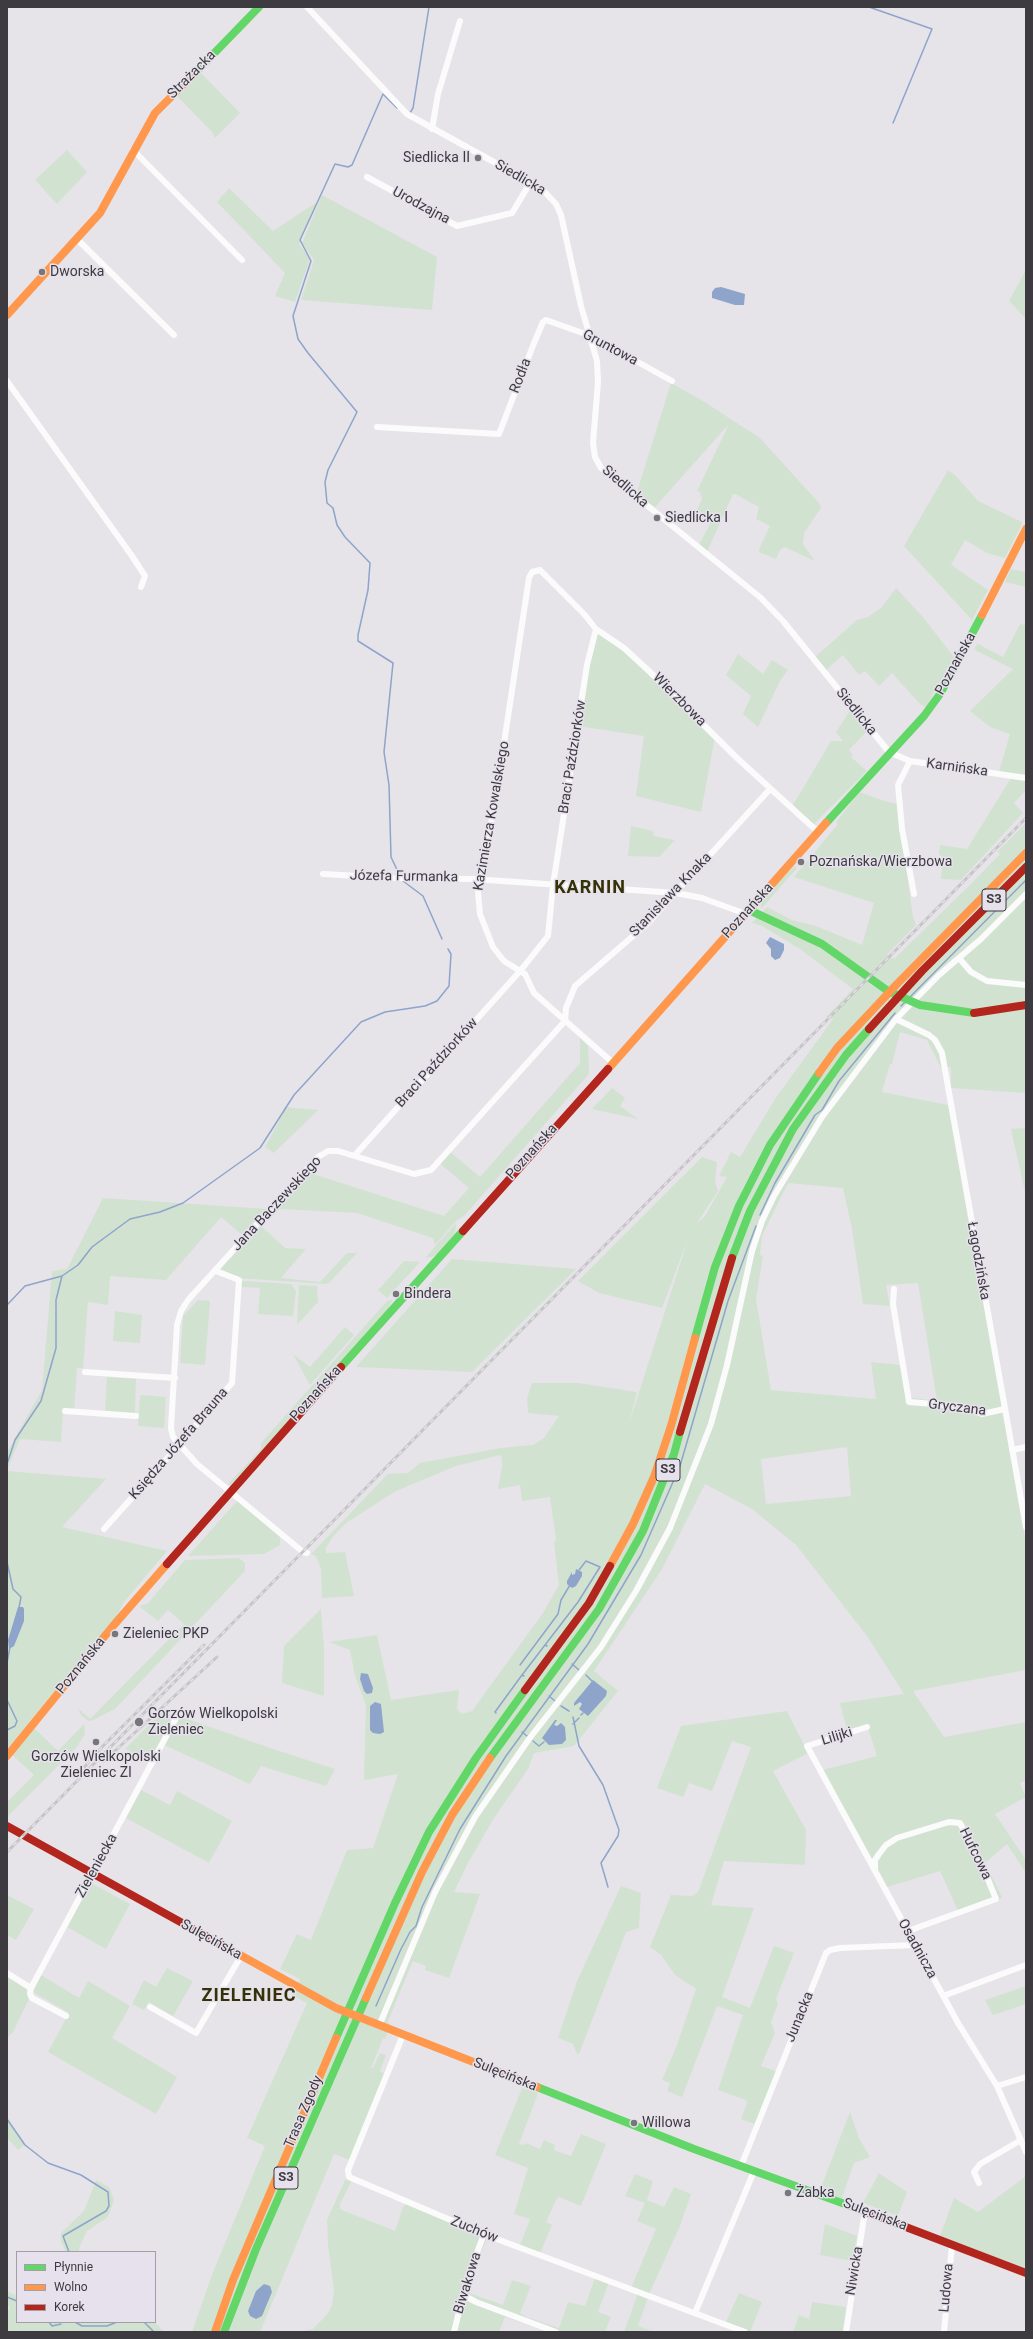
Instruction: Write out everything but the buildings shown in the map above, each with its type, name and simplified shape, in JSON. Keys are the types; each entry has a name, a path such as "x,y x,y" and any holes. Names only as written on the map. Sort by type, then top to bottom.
{"main road":[{"name":"Strażacka","path":"7,315 78,239 104,206 144,130 160,107 259,7"},
{"name":"Poznańska","path":"7,1756 105,1637 231,1490 612,1062 748,912 889,752 924,716 940,694 1026,529"},
{"name":"Trasa Zgody","path":"215,2332 252,2234 350,2005 395,1903 442,1810 476,1758 577,1621 620,1551 644,1501 663,1450 720,1254 739,1206 770,1145 800,1098 837,1048 897,984 1026,853"},
{"name":"Trasa Zgody","path":"224,2332 256,2249 359,2009 408,1900 452,1815 485,1764 582,1634 615,1584 643,1531 674,1454 729,1264 750,1211 779,1152 829,1077 868,1029 922,971 1026,867"},
{"path":"748,912 822,944 892,993 924,1007 964,1014 991,1012 1026,1005"},
{"name":"Sulęcińska","path":"7,1826 330,2004 379,2026 754,2171 865,2211 1026,2273"}],"street":[{"name":"Siedlicka","path":"307,7 409,115 530,183 550,196 559,209 580,300 596,354 598,374 594,450 601,468 761,598 783,621 889,752"},
{"path":"432,129 438,94 460,21"},
{"path":"133,150 242,260"},
{"name":"Urodzajna","path":"367,177 457,226 512,213 530,183"},
{"path":"78,239 174,335"},
{"name":"Gruntowa","path":"546,320 591,336 672,381"},
{"name":"Rodła","path":"377,427 499,434 534,343 543,322 546,320"},
{"path":"7,381 132,556 144,576 141,587"},
{"name":"Wierzbowa","path":"540,570 584,614 596,629 624,648 770,789 818,832"},
{"name":"Kazimierza Kowalskiego","path":"521,970 504,961 493,947 487,935 478,904 529,578 532,572 540,570"},
{"name":"Braci Paździorków","path":"354,1155 521,970 548,936 553,885 587,665 596,629"},
{"name":"Karnińska","path":"889,752 910,761 1026,778"},
{"path":"910,761 898,785 902,829 914,894"},
{"name":"Stanisława Knaka","path":"564,1021 566,1008 575,986 647,924 770,789"},
{"name":"Józefa Furmanka","path":"323,874 393,878 425,877 481,880 676,893 702,898 748,912"},
{"path":"379,2026 435,1892 475,1817 529,1739 601,1647 654,1561 695,1468 711,1424 727,1365 745,1276 762,1221 822,1117 896,1019 939,975 995,926 1026,894"},
{"path":"959,958 971,972 987,981 1026,985"},
{"path":"521,970 525,974 534,993 612,1062"},
{"name":"Łagodzińska","path":"896,1019 929,1034 935,1040 942,1053 1026,1527"},
{"name":"Jana Baczewskiego","path":"305,1553 231,1490 197,1464 173,1437 171,1428 177,1325 181,1311 188,1300 318,1157 328,1150 338,1151 414,1174 431,1170 564,1021"},
{"name":"Księdza Józefa Brauna","path":"104,1529 232,1383 238,1280 216,1270"},
{"name":"Gryczana","path":"894,1289 893,1304 909,1402 958,1406 982,1414 1005,1409"},
{"path":"85,1372 175,1378"},
{"path":"65,1411 136,1416"},
{"path":"1012,1450 1026,1447"},
{"name":"Zieleniecka","path":"31,1988 176,1718"},
{"name":"Lilijki","path":"807,1746 867,1728"},
{"name":"Osadnicza","path":"807,1746 943,1996 997,2086 1026,2152"},
{"name":"Hufcowa","path":"875,1871 875,1860 879,1854 886,1845 897,1838 949,1822 960,1823 982,1865 996,1899 908,1931"},
{"name":"Junacka","path":"741,2166 826,1953 830,1950 840,1948 915,1945"},
{"path":"150,2007 196,2033 241,1956"},
{"path":"943,1996 1026,1964"},
{"path":"7,1973 31,1988 30,1994 32,1998 66,2016"},
{"name":"Zuchów","path":"403,2035 348,2170 348,2176 355,2181 484,2234 745,2332"},
{"path":"997,2086 1026,2077"},
{"path":"979,2183 974,2172 980,2164 1021,2140"},
{"path":"696,2313 754,2171"},
{"name":"Niwicka","path":"846,2332 865,2211"},
{"name":"Biwakowa","path":"454,2332 463,2295 484,2234"},
{"name":"Ludowa","path":"944,2332 952,2245"},
{"path":"463,2295 476,2302 556,2332"}],"green space":[{"path":"200,72 240,113 215,138 212,132 177,96"},
{"path":"67,150 87,172 57,204 35,180"},
{"path":"229,188 273,231 317,202 299,244 310,259 295,302 275,296 285,273 217,202"},
{"path":"322,195 437,257 432,310 301,300 314,260 302,243"},
{"path":"1026,270 1026,319 1009,301"},
{"path":"671,383 703,401 760,438 819,503 821,508 804,533 803,544 815,561 784,547 780,550 776,559 759,552 770,526 756,519 759,507 735,494 733,494 707,552 699,545 713,518 697,510 702,499 700,492 697,491 729,424 655,507 636,495"},
{"path":"948,470 956,476 978,501 1022,522 1005,558 987,553 965,540 951,565 988,590 972,620 904,546"},
{"path":"1011,569 1026,572 1026,587 1005,582"},
{"path":"896,588 922,616 954,657 926,707 920,704 892,673 879,686 865,671 859,675 843,655 826,670 815,657 857,620 868,617 882,607"},
{"path":"594,622 715,737 701,812 636,796 644,736 578,726"},
{"path":"1020,624 1026,625 1026,790 1014,803 1023,813 961,880 941,879 943,858 939,854 940,845 967,849 1011,778 998,775 1010,734 990,727 970,711 1013,669 975,650 975,647 978,644 1003,657"},
{"path":"738,654 763,674 772,660 788,670 780,681 758,727 743,714 751,696 726,675"},
{"path":"851,709 868,730 849,750 853,755 851,757 867,771 812,826 793,805 831,741 843,741 836,732"},
{"path":"860,792 897,804 913,917 916,925 887,955 894,959 972,883 1000,854 997,852 1026,823 1026,1093 951,1088 951,1067 941,1068 927,1040 900,1032 892,1064 890,1064 882,1092 948,1105 1026,1543 1026,1670 913,1691 944,1737 1026,1722 1026,1781 1020,1783 1026,1797 995,1814 1026,1860 1026,1873 1007,1844 985,1863 1002,1897 999,1900 959,1913 940,1871 884,1888 823,1770 877,1756 867,1725 847,1730 840,1703 904,1694 867,1636 796,1545 752,1509 705,1484 662,1569 594,1671 618,1691 574,1746 534,1753 528,1769 494,1818 468,1863 454,1892 480,1894 449,1978 425,1970 426,1966 413,1961 388,2021 390,2026 385,2039 383,2038 371,2068 373,2068 380,2053 386,2055 380,2071 385,2074 352,2161 334,2154 260,2332 192,2332 213,2272 265,2146 247,2138 307,2003 292,1995 300,1979 280,1969 297,1934 311,1940 347,1850 373,1848 398,1774 364,1780 366,1705 355,1676 350,1650 329,1642 377,1635 391,1700 459,1690 457,1709 462,1714 472,1711 543,1613 559,1585 554,1543 556,1539 550,1497 522,1501 520,1485 498,1489 502,1467 502,1458 500,1455 456,1466 396,1491 346,1523 332,1538 326,1548 326,1553 345,1552 354,1596 322,1598 321,1569 316,1556 311,1554 388,1474 408,1473 420,1463 501,1448 533,1445 544,1438 559,1416 528,1413 527,1398 532,1383 578,1383 637,1392 629,1424 688,1239 662,1308 599,1293 578,1281 702,1157 717,1162 715,1182 718,1191 697,1223 705,1216 727,1177 719,1176 731,1152 740,1157 775,1099 833,1019 826,1017 853,989 800,949 762,926 752,923 767,907 792,920 816,926 862,945 874,903 794,877 838,824 836,822","holes":["788,1183 843,1188 852,1229 863,1304 890,1306 886,1285 918,1283 937,1401 906,1397 900,1365 871,1362 876,1399 771,1390 756,1299 763,1256 760,1255 762,1236","847,1447 851,1496 766,1504 761,1459"]},
{"path":"631,826 653,831 654,836 675,840 659,857 628,856"},
{"path":"795,866 797,868 761,909 761,903 781,879"},
{"path":"580,1038 588,1046 589,1074 464,1216 456,1221 435,1245 433,1238 357,1213 280,1209 270,1219 272,1211 307,1172 444,1216 469,1188 437,1161 449,1151 480,1177 580,1063"},
{"path":"612,1088 625,1098 620,1106 638,1119 592,1109"},
{"path":"284,1107 318,1110 274,1153 265,1147 282,1115"},
{"path":"1026,1128 1026,1197 1011,1129"},
{"path":"103,1198 268,1209 241,1234 221,1217 166,1280 110,1276 108,1305 88,1302 83,1368 77,1368 74,1410 63,1409 61,1442 20,1439 7,1470 7,1452 42,1390 52,1271 67,1269"},
{"path":"456,1223 455,1234 435,1256 425,1258"},
{"path":"261,1226 285,1248 306,1249 281,1278 320,1282 347,1253 357,1253 330,1282 326,1284 237,1278 220,1269"},
{"path":"452,1259 576,1269 472,1372 356,1367"},
{"path":"404,1261 420,1262 387,1298 378,1290"},
{"path":"242,1282 291,1284 296,1291 293,1316 258,1314 260,1288 241,1287"},
{"path":"299,1285 317,1286 318,1302 297,1325"},
{"path":"393,1299 388,1309 231,1485 228,1484 261,1449 261,1443 387,1301"},
{"path":"198,1300 210,1301 205,1365 180,1363 183,1316"},
{"path":"115,1311 142,1315 140,1343 113,1341"},
{"path":"345,1327 354,1335 310,1385 293,1354 310,1367"},
{"path":"107,1377 136,1379 135,1414 105,1412"},
{"path":"140,1395 166,1397 164,1428 138,1426"},
{"path":"7,1471 106,1479 62,1527 167,1551 124,1602 118,1614 7,1749"},
{"path":"238,1500 280,1537 280,1545 264,1554 188,1556"},
{"path":"239,1558 245,1563 245,1571 115,1709 91,1721 87,1720 80,1714 79,1709 90,1719 184,1624 168,1610 158,1621 139,1606 147,1604 185,1560"},
{"path":"321,1609 324,1649 324,1696 282,1683 284,1646"},
{"path":"787,1711 808,1753 773,1771 806,1830 805,1865 724,1861 711,1905 754,1908 722,1997 750,2008 774,1946 794,1953 776,1999 778,2004 771,2022 775,2033 761,2066 778,2072 755,2124 741,2119 747,2103 746,2100 718,2090 743,2015 717,2006 682,2097 667,2091 670,2083 662,2080 677,2045 696,1989 675,1975 661,1955 650,1947 671,1895 692,1896 698,1892 751,1747 732,1741 712,1791 689,1783 683,1797 657,1788 681,1726"},
{"path":"162,1712 176,1718 152,1762 125,1749"},
{"path":"179,1716 335,1769 326,1786 261,1766 250,1784 162,1744"},
{"path":"84,1724 85,1734 76,1748 7,1817 7,1802 34,1775 10,1753 32,1726 58,1751"},
{"path":"141,1790 170,1805 177,1791 232,1821 209,1863 126,1818"},
{"path":"91,1883 130,1904 106,1949 67,1927"},
{"path":"621,1886 641,1893 639,1928 626,1932 579,2054 577,2054 573,2044 558,2038 577,1981"},
{"path":"7,1895 34,1909 16,1940 7,1935"},
{"path":"167,1968 193,1981 173,2016 149,2002 144,2010 132,2004 144,1980 156,1987"},
{"path":"41,1975 79,1998 88,1981 130,2006 112,2038 177,2077 156,2114 48,2052 69,2013 33,1992"},
{"path":"7,1977 26,1989 29,1999 13,2032 7,2038"},
{"path":"1026,1986 1026,2004 993,2015 985,2000"},
{"path":"522,2088 537,2093 537,2096 519,2144 524,2145 526,2143 540,2149 544,2140 555,2145 554,2150 571,2156 581,2134 606,2144 581,2206 559,2197 557,2198 546,2222 552,2225 539,2256 519,2248 530,2219 514,2214 528,2168 495,2155"},
{"path":"850,2112 859,2138 870,2157 854,2163 842,2198 820,2190"},
{"path":"7,2119 25,2145 18,2150 7,2138"},
{"path":"877,2172 907,2192 898,2216 863,2203 878,2175"},
{"path":"635,2174 653,2181 647,2200 664,2207 674,2187 691,2194 680,2226 650,2292 638,2326 654,2332 624,2332 638,2293 631,2288 656,2229 637,2221 645,2203 625,2196"},
{"path":"347,2176 351,2182 340,2204 340,2209 342,2210 395,2231 403,2207 407,2203 488,2236 475,2267 469,2293 503,2305 512,2280 531,2286 520,2313 527,2317 559,2328 568,2302 585,2306 595,2278 609,2282 598,2312 611,2317 605,2332 550,2332 505,2317 499,2332 299,2332 313,2329 328,2313 332,2305 334,2290 328,2246 327,2220"},
{"path":"1026,2176 1026,2269 940,2236 954,2198 978,2212"},
{"path":"96,2180 109,2187 114,2200 108,2217 87,2231 79,2251 66,2251 61,2242 61,2233 84,2211"},
{"path":"825,2224 857,2236 852,2261 820,2255"},
{"path":"7,2291 16,2296 16,2323 156,2323 164,2332 7,2332 7,2311 10,2309 7,2303"},
{"path":"739,2293 762,2302 750,2332 746,2332 726,2322"},
{"path":"812,2302 846,2307 843,2332 793,2332 799,2315 809,2319"}],"water":[{"path":"721,287 745,294 744,305 735,305 712,298 712,292 715,288"},
{"path":"770,937 784,944 784,950 780,958 775,960 771,956 771,949 766,943"},
{"path":"576,1569 582,1572 582,1576 576,1586 572,1588 567,1584 567,1581 572,1572 572,1575 575,1574"},
{"path":"18,1607 23,1607 24,1609 24,1621 14,1646 9,1649 8,1640"},
{"path":"361,1673 368,1674 373,1688 372,1693 367,1694 364,1691 360,1679"},
{"path":"593,1680 607,1691 606,1696 588,1716 579,1709 582,1704 580,1702 574,1706 574,1703"},
{"path":"375,1702 381,1704 384,1732 380,1734 373,1733 370,1730 370,1706"},
{"path":"555,1720 557,1720 554,1725 557,1726 561,1723 565,1727 566,1740 562,1744 549,1745 542,1738"},
{"path":"264,2284 270,2286 272,2292 262,2316 256,2319 250,2316 248,2311 256,2291"}],"waterway":[{"path":"410,113 413,108 429,7"},
{"path":"869,7 932,29 893,123"},
{"path":"397,108 383,94 352,165 348,167 335,164 300,240 311,261 293,316 298,339 357,412 328,470 325,482 327,503 333,508 337,525 345,537 370,563 368,590 358,641 393,663 384,752 389,785 391,857 399,874"},
{"path":"910,997 1026,880"},
{"path":"403,881 423,896 442,939"},
{"path":"7,1464 15,1440 41,1401 56,1348 56,1300 62,1276 78,1265 92,1247 130,1219 160,1212 183,1203 260,1148 294,1095 361,1022 385,1012 425,1006 437,1001 449,986 451,954 448,949"},
{"path":"901,1006 905,1002"},
{"path":"760,1215 775,1183 815,1115 822,1110 839,1081 895,1013"},
{"path":"376,2006 401,1949 410,1932 416,1926 422,1907 460,1829 506,1756 588,1644 641,1555 680,1466 728,1301 756,1226"},
{"path":"7,1305 25,1286 62,1276"},
{"path":"545,1645 578,1602 600,1567 586,1561 579,1570"},
{"path":"7,1562 13,1589 21,1597 19,1608"},
{"path":"520,1665 558,1614 561,1600 570,1585"},
{"path":"522,1675 545,1645 547,1646"},
{"path":"7,1663 10,1647"},
{"path":"572,1664 579,1670"},
{"path":"496,1713 495,1712 522,1675 524,1676"},
{"path":"586,1675 592,1681"},
{"path":"549,1696 555,1701"},
{"path":"7,1700 17,1721 15,1726 7,1730"},
{"path":"561,1706 569,1711"},
{"path":"573,1717 579,1746 603,1785 619,1830 618,1836 601,1863 608,1887"},
{"path":"573,1724 579,1718"},
{"path":"522,1732 527,1736"},
{"path":"533,1741 539,1746 544,1742"},
{"path":"7,2119 25,2145 48,2163 81,2175 108,2192 109,2206 106,2211 63,2236 69,2251"},
{"path":"7,2297 16,2301"},
{"path":"50,2323 52,2326 61,2324"},
{"path":"77,2323 82,2326 107,2326 114,2323"},
{"path":"145,2323 154,2332"}],"railway":[{"path":"7,1852 1026,818"},
{"path":"81,1771 102,1747 204,1645"},
{"path":"104,1761 217,1657"}],"traffic: fast":[{"path":"194,74 259,7"},
{"path":"826,823 924,716 940,694 982,615"},
{"path":"749,910 822,944 888,991 920,1005 974,1013"},
{"path":"732,1258 750,1211 793,1129 846,1055 869,1029"},
{"path":"695,1338 715,1267 739,1206 770,1145 819,1073"},
{"path":"341,1367 463,1231"},
{"path":"490,1758 599,1609 643,1531 674,1454 680,1432"},
{"path":"336,2038 395,1903 429,1832 476,1758 525,1690"},
{"path":"224,2332 256,2249 366,1998"},
{"path":"537,2087 694,2149 864,2211"}],"traffic: slow":[{"path":"7,315 100,213 155,113 194,74"},
{"path":"982,615 1026,529"},
{"path":"608,1069 826,823"},
{"path":"819,1073 837,1048 897,984 1026,853"},
{"path":"610,1566 633,1524 654,1477 671,1426 695,1338"},
{"path":"7,1756 113,1626 167,1564"},
{"path":"366,1998 422,1872 452,1815 490,1758"},
{"path":"222,1945 336,2008 537,2087"},
{"path":"215,2332 233,2280 336,2038"}],"traffic: jam":[{"path":"869,1029 922,971 1026,867"},
{"path":"974,1013 1026,1005"},
{"path":"463,1231 608,1069"},
{"path":"680,1432 732,1258"},
{"path":"167,1564 341,1367"},
{"path":"525,1690 589,1603 610,1566"},
{"path":"7,1826 222,1945"},
{"path":"864,2211 1026,2273"}],"place":[{"name":"Siedlicka II","path":"478,158"},
{"name":"Dworska","path":"42,272"},
{"name":"Siedlicka I","path":"657,518"},
{"name":"Poznańska/Wierzbowa","path":"801,862"},
{"name":"Bindera","path":"396,1294"},
{"name":"Zieleniec PKP","path":"115,1634"},
{"name":"Gorzów Wielkopolski Zieleniec","path":"139,1722"},
{"name":"Gorzów Wielkopolski Zieleniec Zl","path":"96,1742"},
{"name":"Willowa","path":"634,2123"},
{"name":"Żabka","path":"788,2193"}],"district":[{"name":"KARNIN","path":"590,888"},
{"name":"ZIELENIEC","path":"249,1996"}]}
